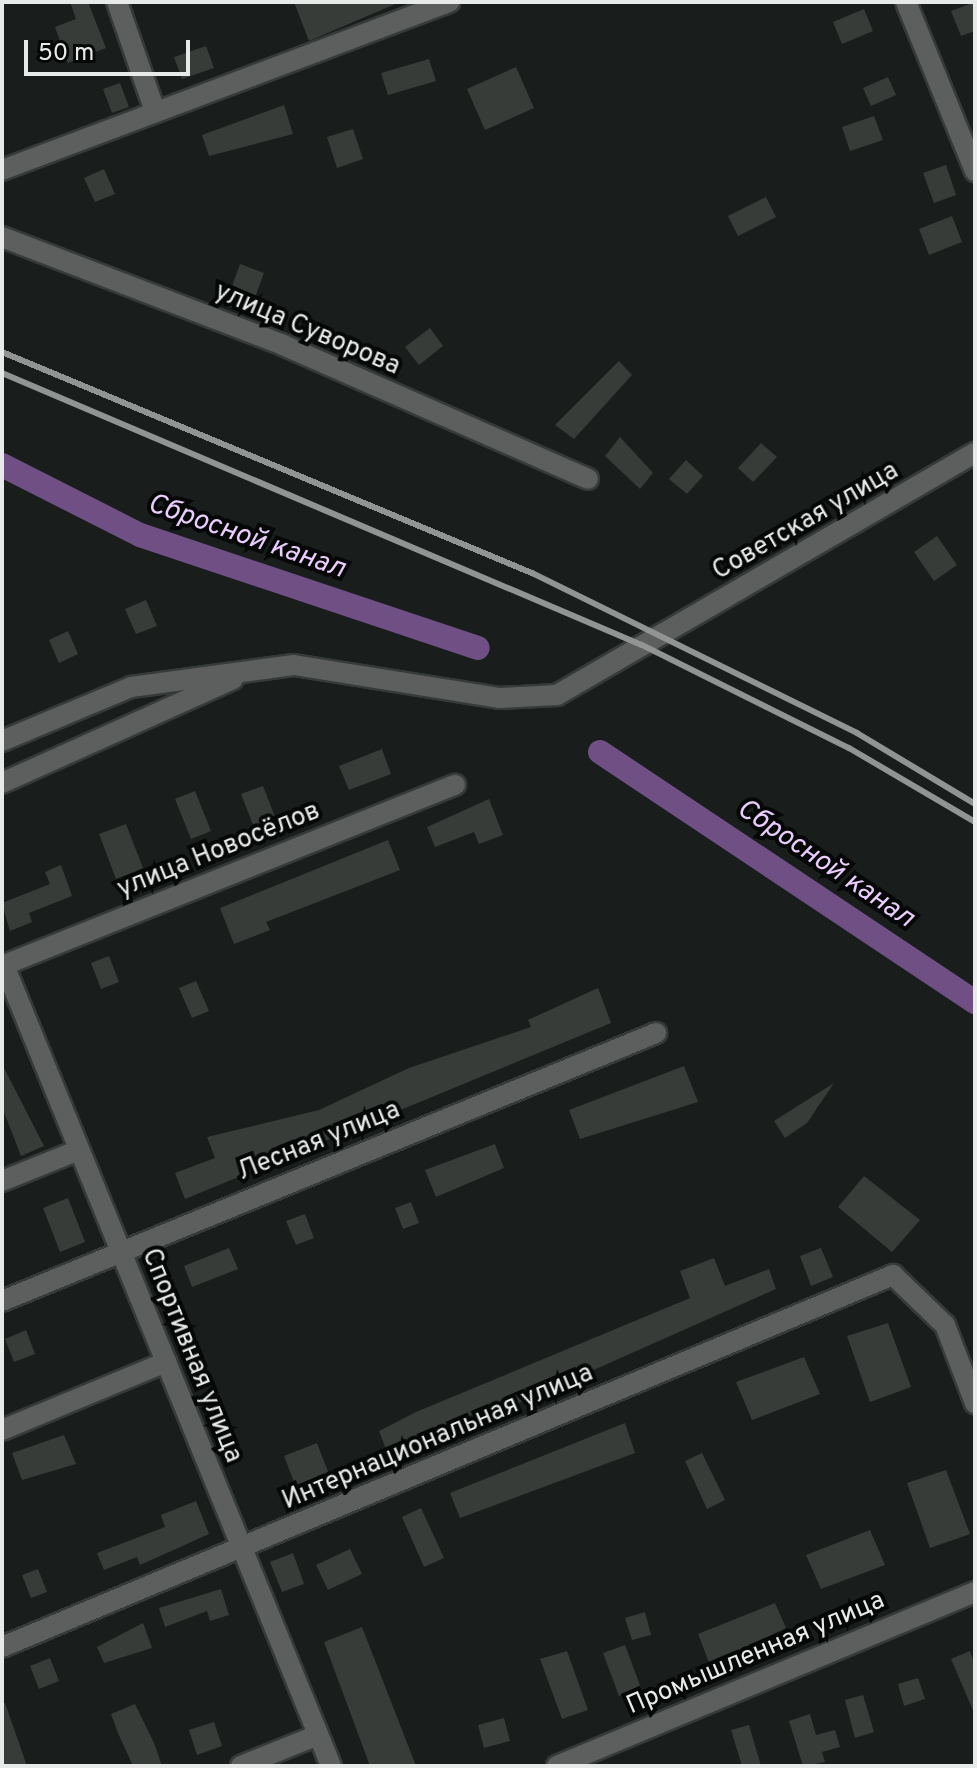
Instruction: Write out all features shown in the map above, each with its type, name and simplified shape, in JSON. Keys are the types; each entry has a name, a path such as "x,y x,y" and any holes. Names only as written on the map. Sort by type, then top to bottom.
{"street":[{"path":"117,2 155,111"},
{"path":"2,170 449,2"},
{"path":"906,2 975,171"},
{"name":"улица Суворова","path":"2,237 283,345 588,479"},
{"name":"Советская улица","path":"2,741 131,687 294,665 500,698 557,695 660,633 867,521 975,453"},
{"path":"2,783 147,721 250,671"},
{"path":"131,687 159,699 147,721"},
{"name":"улица Новосёлов","path":"3,965 455,785"},
{"name":"Спортивная улица","path":"3,965 331,1766"},
{"name":"Лесная улица","path":"2,1301 656,1033"},
{"path":"2,1181 79,1150"},
{"name":"Интернациональная улица","path":"2,1647 893,1275 945,1325 975,1403"},
{"path":"2,1430 166,1362"},
{"name":"Промышленная улица","path":"557,1766 975,1592"},
{"path":"241,1766 318,1735"}],"building":[{"path":"70,2 88,2 106,48 68,63 55,27 76,19"},
{"path":"294,2 400,2 309,41"},
{"path":"975,2 975,31 961,36 951,11"},
{"path":"864,9 873,31 842,44 833,22"},
{"path":"206,46 214,68 182,79 174,57"},
{"path":"429,59 436,81 388,95 381,73"},
{"path":"516,67 534,108 485,130 467,89"},
{"path":"888,77 896,95 871,106 863,88"},
{"path":"120,83 129,107 112,113 103,89"},
{"path":"284,105 293,134 209,156 202,135"},
{"path":"874,116 883,140 850,151 842,127"},
{"path":"353,129 363,159 337,168 327,137"},
{"path":"946,165 956,195 934,203 923,173"},
{"path":"104,169 115,194 95,202 84,178"},
{"path":"766,197 776,217 738,236 728,216"},
{"path":"952,216 962,242 929,255 919,229"},
{"path":"240,264 264,273 249,314 225,305"},
{"path":"430,328 443,346 419,365 405,347"},
{"path":"619,361 632,375 574,439 555,425"},
{"path":"620,437 653,473 640,489 605,456"},
{"path":"761,443 777,457 753,482 738,468"},
{"path":"686,460 703,476 687,494 669,479"},
{"path":"937,536 957,565 934,581 914,552"},
{"path":"146,600 157,626 136,634 125,609"},
{"path":"68,631 78,654 59,663 49,640"},
{"path":"382,749 391,774 349,790 339,766"},
{"path":"263,786 277,822 255,830 241,794"},
{"path":"195,791 211,831 191,839 175,799"},
{"path":"489,799 503,835 479,844 474,832 435,847 427,827"},
{"path":"126,824 143,868 116,879 99,834"},
{"path":"388,840 400,870 266,922 270,930 234,944 220,908"},
{"path":"61,865 72,896 29,913 32,922 10,931 2,903 50,884 45,872"},
{"path":"109,956 119,982 101,989 91,963"},
{"path":"196,981 209,1011 192,1018 179,988"},
{"path":"598,988 611,1023 185,1199 175,1173 215,1158 207,1137 319,1110 409,1068 531,1027 528,1020"},
{"path":"2,1064 44,1146 21,1156 2,1107"},
{"path":"684,1066 698,1102 580,1139 569,1110"},
{"path":"834,1083 807,1123 785,1138 774,1121"},
{"path":"495,1144 504,1168 436,1197 425,1170"},
{"path":"864,1176 920,1220 892,1252 838,1207"},
{"path":"68,1198 85,1242 60,1252 43,1208"},
{"path":"411,1202 419,1223 403,1229 395,1208"},
{"path":"305,1214 314,1238 296,1245 286,1221"},
{"path":"229,1248 238,1269 192,1287 184,1266"},
{"path":"821,1248 833,1277 811,1286 800,1256"},
{"path":"714,1258 725,1286 769,1269 776,1289 497,1413 475,1422 472,1415 386,1449 379,1431 416,1412 690,1298 680,1271"},
{"path":"888,1323 911,1387 870,1402 847,1336"},
{"path":"26,1330 35,1354 14,1362 5,1339"},
{"path":"804,1357 820,1394 752,1420 736,1382"},
{"path":"625,1423 635,1453 460,1518 450,1493"},
{"path":"64,1435 76,1464 22,1480 12,1453"},
{"path":"317,1443 332,1482 299,1495 284,1456"},
{"path":"702,1453 725,1500 707,1509 685,1461"},
{"path":"946,1470 970,1534 930,1548 907,1483"},
{"path":"196,1501 209,1534 140,1565 137,1557 104,1570 97,1553 165,1527 161,1515"},
{"path":"421,1508 444,1558 424,1567 402,1517"},
{"path":"870,1530 885,1565 821,1589 806,1555"},
{"path":"350,1549 362,1574 328,1590 316,1565"},
{"path":"293,1553 304,1584 282,1592 270,1562"},
{"path":"38,1569 47,1592 31,1598 22,1575"},
{"path":"221,1589 229,1615 210,1621 207,1611 165,1627 159,1608"},
{"path":"775,1603 786,1628 710,1665 698,1634"},
{"path":"645,1612 651,1635 632,1640 625,1618"},
{"path":"143,1623 152,1648 104,1663 97,1647"},
{"path":"362,1627 416,1766 370,1766 324,1642"},
{"path":"625,1645 641,1688 619,1696 603,1653"},
{"path":"567,1651 588,1710 562,1719 540,1659"},
{"path":"970,1651 975,1665 975,1715 951,1659"},
{"path":"50,1658 59,1681 39,1689 30,1666"},
{"path":"918,1678 925,1699 904,1706 898,1684"},
{"path":"863,1695 874,1732 855,1738 845,1700"},
{"path":"2,1703 5,1703 27,1766 2,1766"},
{"path":"135,1704 162,1766 133,1766 118,1733 111,1714"},
{"path":"810,1714 816,1735 835,1730 840,1747 822,1752 825,1762 803,1766 789,1721"},
{"path":"504,1718 510,1741 484,1748 478,1725"},
{"path":"214,1722 222,1746 197,1755 189,1730"},
{"path":"749,1725 761,1766 742,1766 731,1730"}],"waterway":[{"name":"Сбросной канал","path":"2,465 140,535 478,648"},
{"name":"Сбросной канал","path":"600,752 975,1002"}],"railway":[{"path":"2,352 532,573 857,733 975,804"},
{"path":"2,373 642,645 849,748 975,822"}]}
